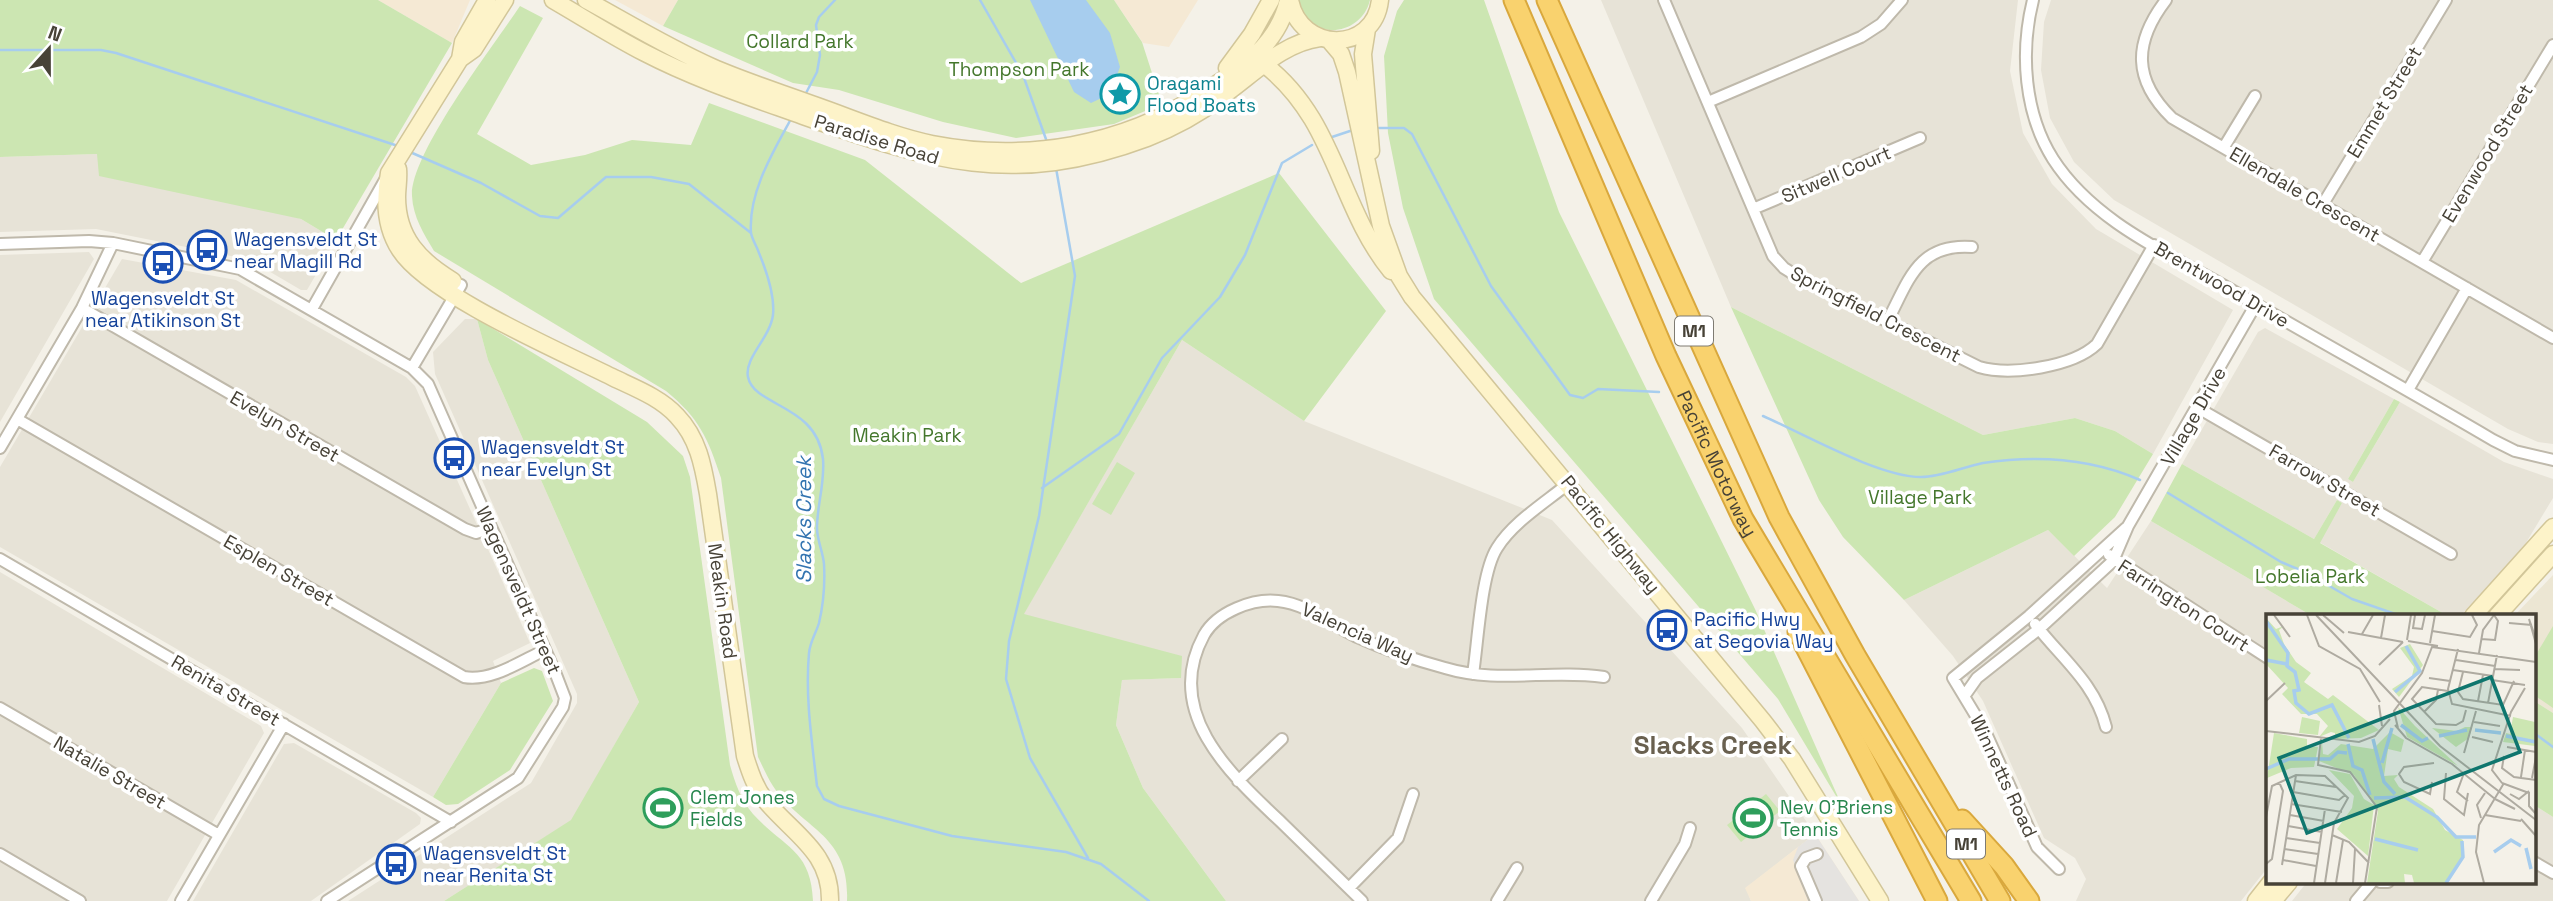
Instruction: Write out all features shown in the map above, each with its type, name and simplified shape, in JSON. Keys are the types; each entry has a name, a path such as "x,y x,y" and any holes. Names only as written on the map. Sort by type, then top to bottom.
{"highway":[{"name":"Pacific Motorway","path":"1514,0 1666,356 1743,519 1971,901"},
{"name":"Pacific Motorway","path":"1547,0 1779,517 2000,901"},
{"path":"1743,519 1831,702 1937,901"},
{"path":"1933,788 2004,866 2029,901"}],"main road":[{"path":"473,25 478,0"},
{"name":"Meakin Road","path":"488,0 463,42 460,59 393,167 386,205 394,239 416,269 458,290 557,349 663,403 691,433 700,456 708,494 745,756 752,779 764,798 810,843 825,866 830,901"},
{"name":"Meakin Road","path":"460,59 474,49 505,0"},
{"name":"Paradise Road","path":"553,0 645,53 781,100 913,154 953,162 1028,158 1092,149 1175,126 1219,99 1296,44 1343,40 1367,29"},
{"name":"Paradise Road","path":"586,0 781,100"},
{"path":"1209,89 1238,55 1271,0"},
{"path":"1289,0 1292,12 1303,28 1325,40"},
{"name":"Paradise Road","path":"1092,149 1159,118 1209,89 1266,46 1280,27 1289,0"},
{"name":"Pacific Highway","path":"1368,159 1371,149 1363,54 1367,29 1374,19 1380,0"},
{"name":"Pacific Highway","path":"1325,40 1341,54 1363,149 1368,159 1377,211 1399,276 1426,317 1569,483 1792,759 1880,901"},
{"path":"1265,65 1297,94 1312,116 1371,242 1390,271 1399,276"},
{"path":"2475,614 2553,527"},
{"path":"2499,614 2553,554"},
{"path":"2256,901 2269,884"},
{"path":"2273,901 2287,884"}],"street":[{"name":"Springfield Crescent","path":"1664,0 1773,256 1784,268 1979,367 1995,372 2068,362 2086,355 2097,344 2154,245"},
{"path":"1708,102 1861,37 1881,24 1902,0"},
{"name":"Brentwood Drive","path":"2034,0 2028,23 2025,69 2039,128 2052,158 2094,207 2154,245 2515,451 2553,460"},
{"name":"Ellendale Crescent","path":"2166,0 2147,29 2141,49 2147,87 2156,102 2172,118 2553,338"},
{"name":"Emmet Street","path":"2323,204 2446,0"},
{"name":"Evenwood Street","path":"2422,262 2553,45"},
{"path":"2224,147 2255,96"},
{"name":"Sitwell Court","path":"1752,209 1920,138"},
{"path":"312,309 393,167"},
{"path":"0,448 82,308 113,243"},
{"name":"Wagensveldt Street","path":"0,244 113,243 240,269 412,368 428,384 563,692 563,707 524,772 327,901"},
{"path":"1888,320 1916,266 1926,257 1956,246 1972,247"},
{"path":"2408,390 2467,288"},
{"path":"412,368 458,290"},
{"name":"Village Drive","path":"1965,695 1977,678 2039,629 2113,561 2128,526 2256,304"},
{"name":"Evelyn Street","path":"82,308 465,530 476,533 491,528"},
{"name":"Farrow Street","path":"2198,408 2451,554"},
{"name":"Esplen Street","path":"18,419 464,677 475,679 487,676 545,650"},
{"path":"1473,674 1489,565 1497,548 1509,533 1569,483"},
{"name":"Village Drive","path":"1953,680 1956,673 2029,616 2128,526"},
{"name":"Farrington Court","path":"2102,548 2113,561 2266,657"},
{"name":"Renita Street","path":"0,559 451,821"},
{"name":"Valencia Way","path":"1362,901 1219,761 1190,689 1191,662 1208,629 1238,608 1259,602 1293,604 1375,644 1446,669 1501,678 1575,673 1604,677"},
{"path":"2029,616 2087,683 2101,706 2106,727"},
{"name":"Winnetts Road","path":"1953,680 1965,695 2037,847 2059,869"},
{"name":"Natalie Street","path":"0,708 219,835"},
{"path":"181,901 284,724"},
{"path":"1238,781 1282,738"},
{"path":"1349,888 1398,838 1413,794"},
{"path":"1651,901 1685,844 1690,828"},
{"path":"0,854 80,901"},
{"path":"1816,901 1801,866 1806,858 1817,854"},
{"path":"2536,863 2553,873"},
{"path":"1497,901 1517,868"},
{"path":"2356,901 2370,884"}],"shaded area":[{"path":"378,0 470,0 452,43"},
{"path":"615,0 678,0 663,26"},
{"path":"1114,0 1198,0 1169,47 1143,43"},
{"path":"1601,0 2018,0 2010,71 2023,133 2052,184 2096,229 2233,310 2153,454 2115,431 2075,418 1983,435 1731,307"},
{"path":"2051,0 2553,0 2553,444 2538,442 2508,429 2114,200 2074,162 2050,118 2041,70 2044,22"},
{"path":"97,154 301,219 336,240 307,290 301,290 255,263 96,229 0,232 0,157"},
{"path":"89,252 94,259 0,422 0,255"},
{"path":"122,259 236,280 406,377 415,386 530,643 493,661 501,683 433,797 0,547 0,467"},
{"path":"465,319 477,319 488,360 639,702 572,820 444,901 348,901 531,783 577,703 577,694 435,374 433,352"},
{"path":"2265,328 2394,399 2348,479 2353,482 2400,402 2504,462 2553,479 2553,498 2521,551 2462,614 2445,614 2319,542 2342,503 2337,500 2314,539 2182,464 2258,332"},
{"path":"1182,340 1304,421 1552,520 1742,728 1815,834 1746,888 1751,901 1226,901 1143,788 1116,725 1122,680 1181,678 1023,615"},
{"path":"2151,521 2309,614 2266,614 2266,870 2241,901 2076,901 2086,879 2075,858 2044,838 1983,701 1953,656 1904,600 2048,530 2107,588"},
{"path":"0,572 261,726 264,733 167,901 0,901"},
{"path":"2553,575 2553,713 2536,702 2536,614 2516,614"},
{"path":"294,743 416,813 421,818 420,824 311,901 193,901 284,744"},
{"path":"2536,806 2553,817 2553,901 2292,901 2305,884 2536,884"},
{"path":"1815,834 1859,901 1751,901 1745,888"},
{"path":"1815,834 1859,901 1808,901 1793,860 1798,847"}],"green space":[{"path":"0,0 378,0 452,43 336,240 301,219 99,176 97,154 0,157"},
{"name":"Thompson Park","path":"678,0 1114,0 1142,42 1162,104 1114,124 1016,138 943,122 839,90 793,83 663,26"},
{"path":"1299,0 1370,0 1365,13 1356,22 1334,30 1312,23 1304,14"},
{"path":"1404,0 1484,0 1559,212 1755,609 1842,806 1778,699 1434,299 1403,208 1388,133 1384,56 1397,11"},
{"name":"Meakin Park","path":"520,6 543,18 477,134 531,165 585,155 632,140 691,145 709,103 865,160 1021,283 1279,173 1386,311 1304,421 1182,340 1024,614 1182,656 1181,678 1122,680 1116,725 1143,788 1226,901 847,901 846,878 833,846 785,801 771,783 758,757 721,478 701,430 687,410 666,391 434,251 417,218 412,196 415,177 424,154 474,72"},
{"name":"Village Park","path":"1731,307 1983,435 2075,418 2115,431 2153,454 2115,517 2074,556 2048,530 1904,600 1843,537 1819,500"},
{"path":"477,319 647,422 683,456 690,477 732,772 749,809 801,860 807,870 813,901 444,901 571,820 639,702 488,360"},
{"path":"2394,399 2400,402 2353,482 2348,479"},
{"path":"1117,462 1135,473 1111,515 1092,504"},
{"name":"Lobelia Park","path":"2182,464 2314,539 2337,500 2342,503 2320,543 2444,614 2309,614 2151,521"},
{"path":"2553,626 2553,708 2536,696 2536,655"},
{"path":"534,668 542,671 553,701 510,770 458,804 446,805 433,797 501,683"},
{"path":"2536,702 2553,713 2553,817 2536,806"},
{"name":"Nev O'Briens Tennis","path":"1766,794 1780,811 1741,842 1727,825"}],"water":[{"path":"1030,0 1086,0 1110,33 1120,67 1110,94 1091,103 1074,92"}],"waterway":[{"name":"Slacks Creek","path":"805,95 817,72 820,55 816,25 819,17 835,0"},
{"path":"980,0 1023,75 1047,142"},
{"path":"0,50 101,50 116,53 398,146"},
{"name":"Slacks Creek","path":"791,119 763,173 753,203 751,233 767,275 773,315 767,332 753,355 748,377 761,395 810,427 818,441 823,459 817,528 824,564 823,594 819,623 810,649 808,670 817,786 824,799 839,806 952,836 1066,852 1101,864 1149,901"},
{"path":"1379,128 1404,128 1412,134 1491,286 1570,395 1583,398 1598,389 1659,392"},
{"path":"1332,137 1350,131"},
{"path":"1042,488 1119,434 1162,358 1220,297 1245,255 1282,163 1312,145"},
{"path":"410,152 481,183 540,216 558,218 606,177 651,177 689,184 751,233"},
{"path":"1056,168 1075,276 1039,516 1009,641 1006,679 1030,758 1088,858"},
{"path":"1763,416 1863,462 1904,475 1929,477 1983,463 2043,459 2102,467 2140,480"},
{"path":"2168,493 2281,562 2305,572 2352,599 2395,614"},
{"path":"2536,734 2553,747"}],"place":[{"name":"Oragami Flood Boats","path":"1120,94"},
{"name":"Wagensveldt St near Magill Rd","path":"207,250"},
{"name":"Wagensveldt St near Atikinson St","path":"163,263"},
{"name":"Wagensveldt St near Evelyn St","path":"454,458"},
{"name":"Pacific Hwy at Segovia Way","path":"1667,630"},
{"name":"Clem Jones Fields","path":"663,808"},
{"name":"Nev O'Briens Tennis","path":"1753,818"},
{"name":"Wagensveldt St near Renita St","path":"396,864"}],"district":[{"name":"Slacks Creek","path":"1713,745"}],"park label":[{"name":"Collard Park","path":"800,41"}]}
